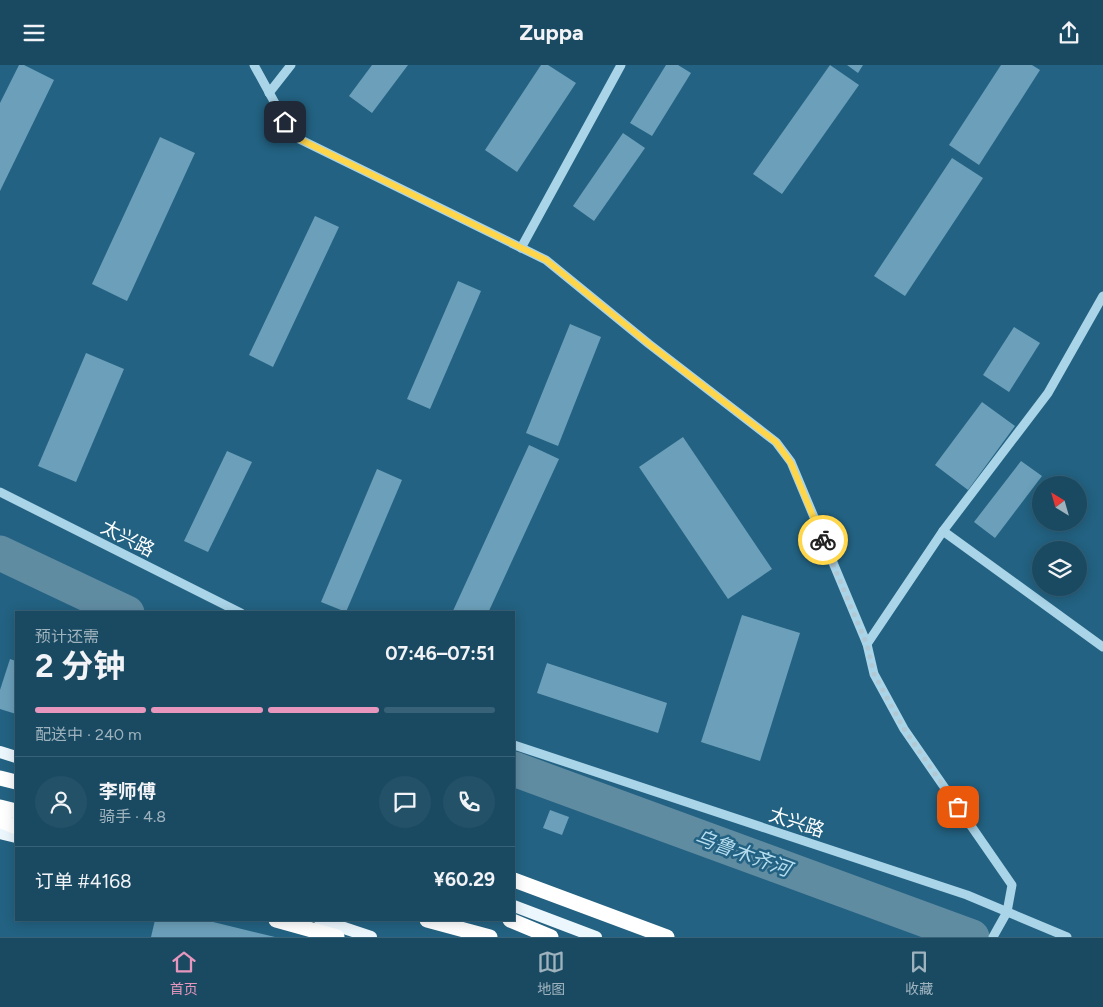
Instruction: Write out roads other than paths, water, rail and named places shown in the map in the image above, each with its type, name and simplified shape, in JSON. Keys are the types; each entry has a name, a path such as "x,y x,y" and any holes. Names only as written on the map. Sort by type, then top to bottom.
{"highway":[{"path":"0,778 15,782"},
{"path":"0,807 15,811"},
{"path":"0,820 15,827"},
{"path":"515,879 666,937"},
{"path":"280,921 337,937"},
{"path":"431,921 490,937"},
{"path":"512,921 551,937"}],"main road":[{"path":"0,752 15,757"},
{"path":"0,833 15,837"},
{"path":"515,906 596,937"},
{"path":"323,921 371,937"}],"street":[{"path":"254,65 293,136 546,260 649,344 776,442 791,463 867,645 874,674 904,729 1012,885 1007,912 994,934"},
{"path":"270,93 291,65"},
{"path":"521,248 621,65"},
{"path":"867,645 943,531 1048,393 1103,296"},
{"name":"太兴路","path":"0,492 237,611"},
{"path":"943,531 1103,647"},
{"name":"太兴路","path":"515,745 967,895 1067,937"}],"waterway":[{"name":"乌鲁木齐河","path":"0,553 123,611"},
{"name":"乌鲁木齐河","path":"515,769 972,937"}]}
